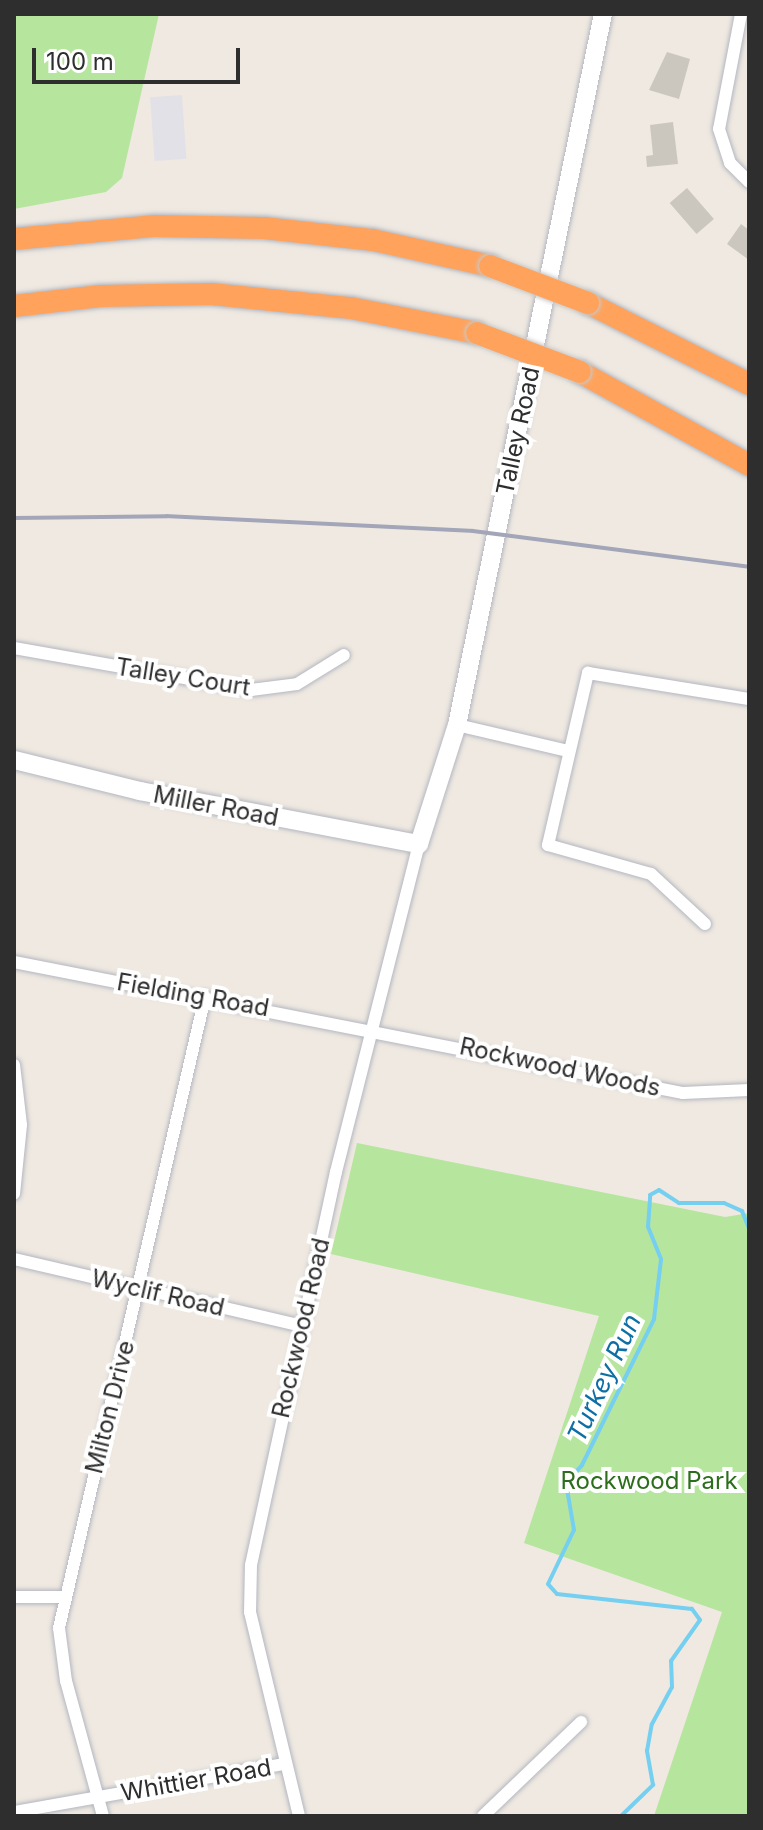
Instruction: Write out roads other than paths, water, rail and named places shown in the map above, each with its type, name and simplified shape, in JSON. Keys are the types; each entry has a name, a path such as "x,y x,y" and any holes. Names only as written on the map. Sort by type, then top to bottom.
{"highway":[{"path":"14,239 155,226 264,228 373,240 490,266 588,303 749,384"},
{"path":"14,306 100,296 212,294 351,308 477,333 580,372 749,465"}],"street":[{"name":"Talley Road","path":"419,844 457,725 603,14"},
{"path":"741,14 719,129 730,163 749,182"},
{"name":"Talley Court","path":"14,648 251,690 297,684 344,655"},
{"path":"705,924 651,874 548,845 588,673 749,699"},
{"path":"457,725 568,751"},
{"name":"Miller Road","path":"14,760 140,791 419,844"},
{"name":"Rockwood Road","path":"299,1816 283,1764 250,1588 302,1326 371,1028 419,844"},
{"name":"Fielding Road","path":"14,962 371,1028"},
{"name":"Milton Drive","path":"103,1816 59,1649 64,1597 205,997"},
{"name":"Rockwood Woods","path":"371,1028 683,1093 749,1090"},
{"path":"14,1065 21,1125 14,1194"},
{"name":"Wyclif Road","path":"14,1259 302,1326"},
{"path":"14,1597 64,1597"},
{"path":"483,1816 581,1722"},
{"name":"Whittier Road","path":"14,1812 283,1764"}],"waterway":[{"name":"Turkey Run","path":"621,1816 653,1785 647,1751 652,1724 672,1687 671,1661 700,1620 692,1609 557,1594 548,1584 574,1530 566,1483 582,1465 654,1319 661,1259 648,1227 650,1195 659,1190 679,1203 724,1203 742,1211 749,1228"}],"railway":[{"path":"14,518 167,516 473,531 749,567"}],"park label":[{"name":"Rockwood Park","path":"649,1481"}]}
